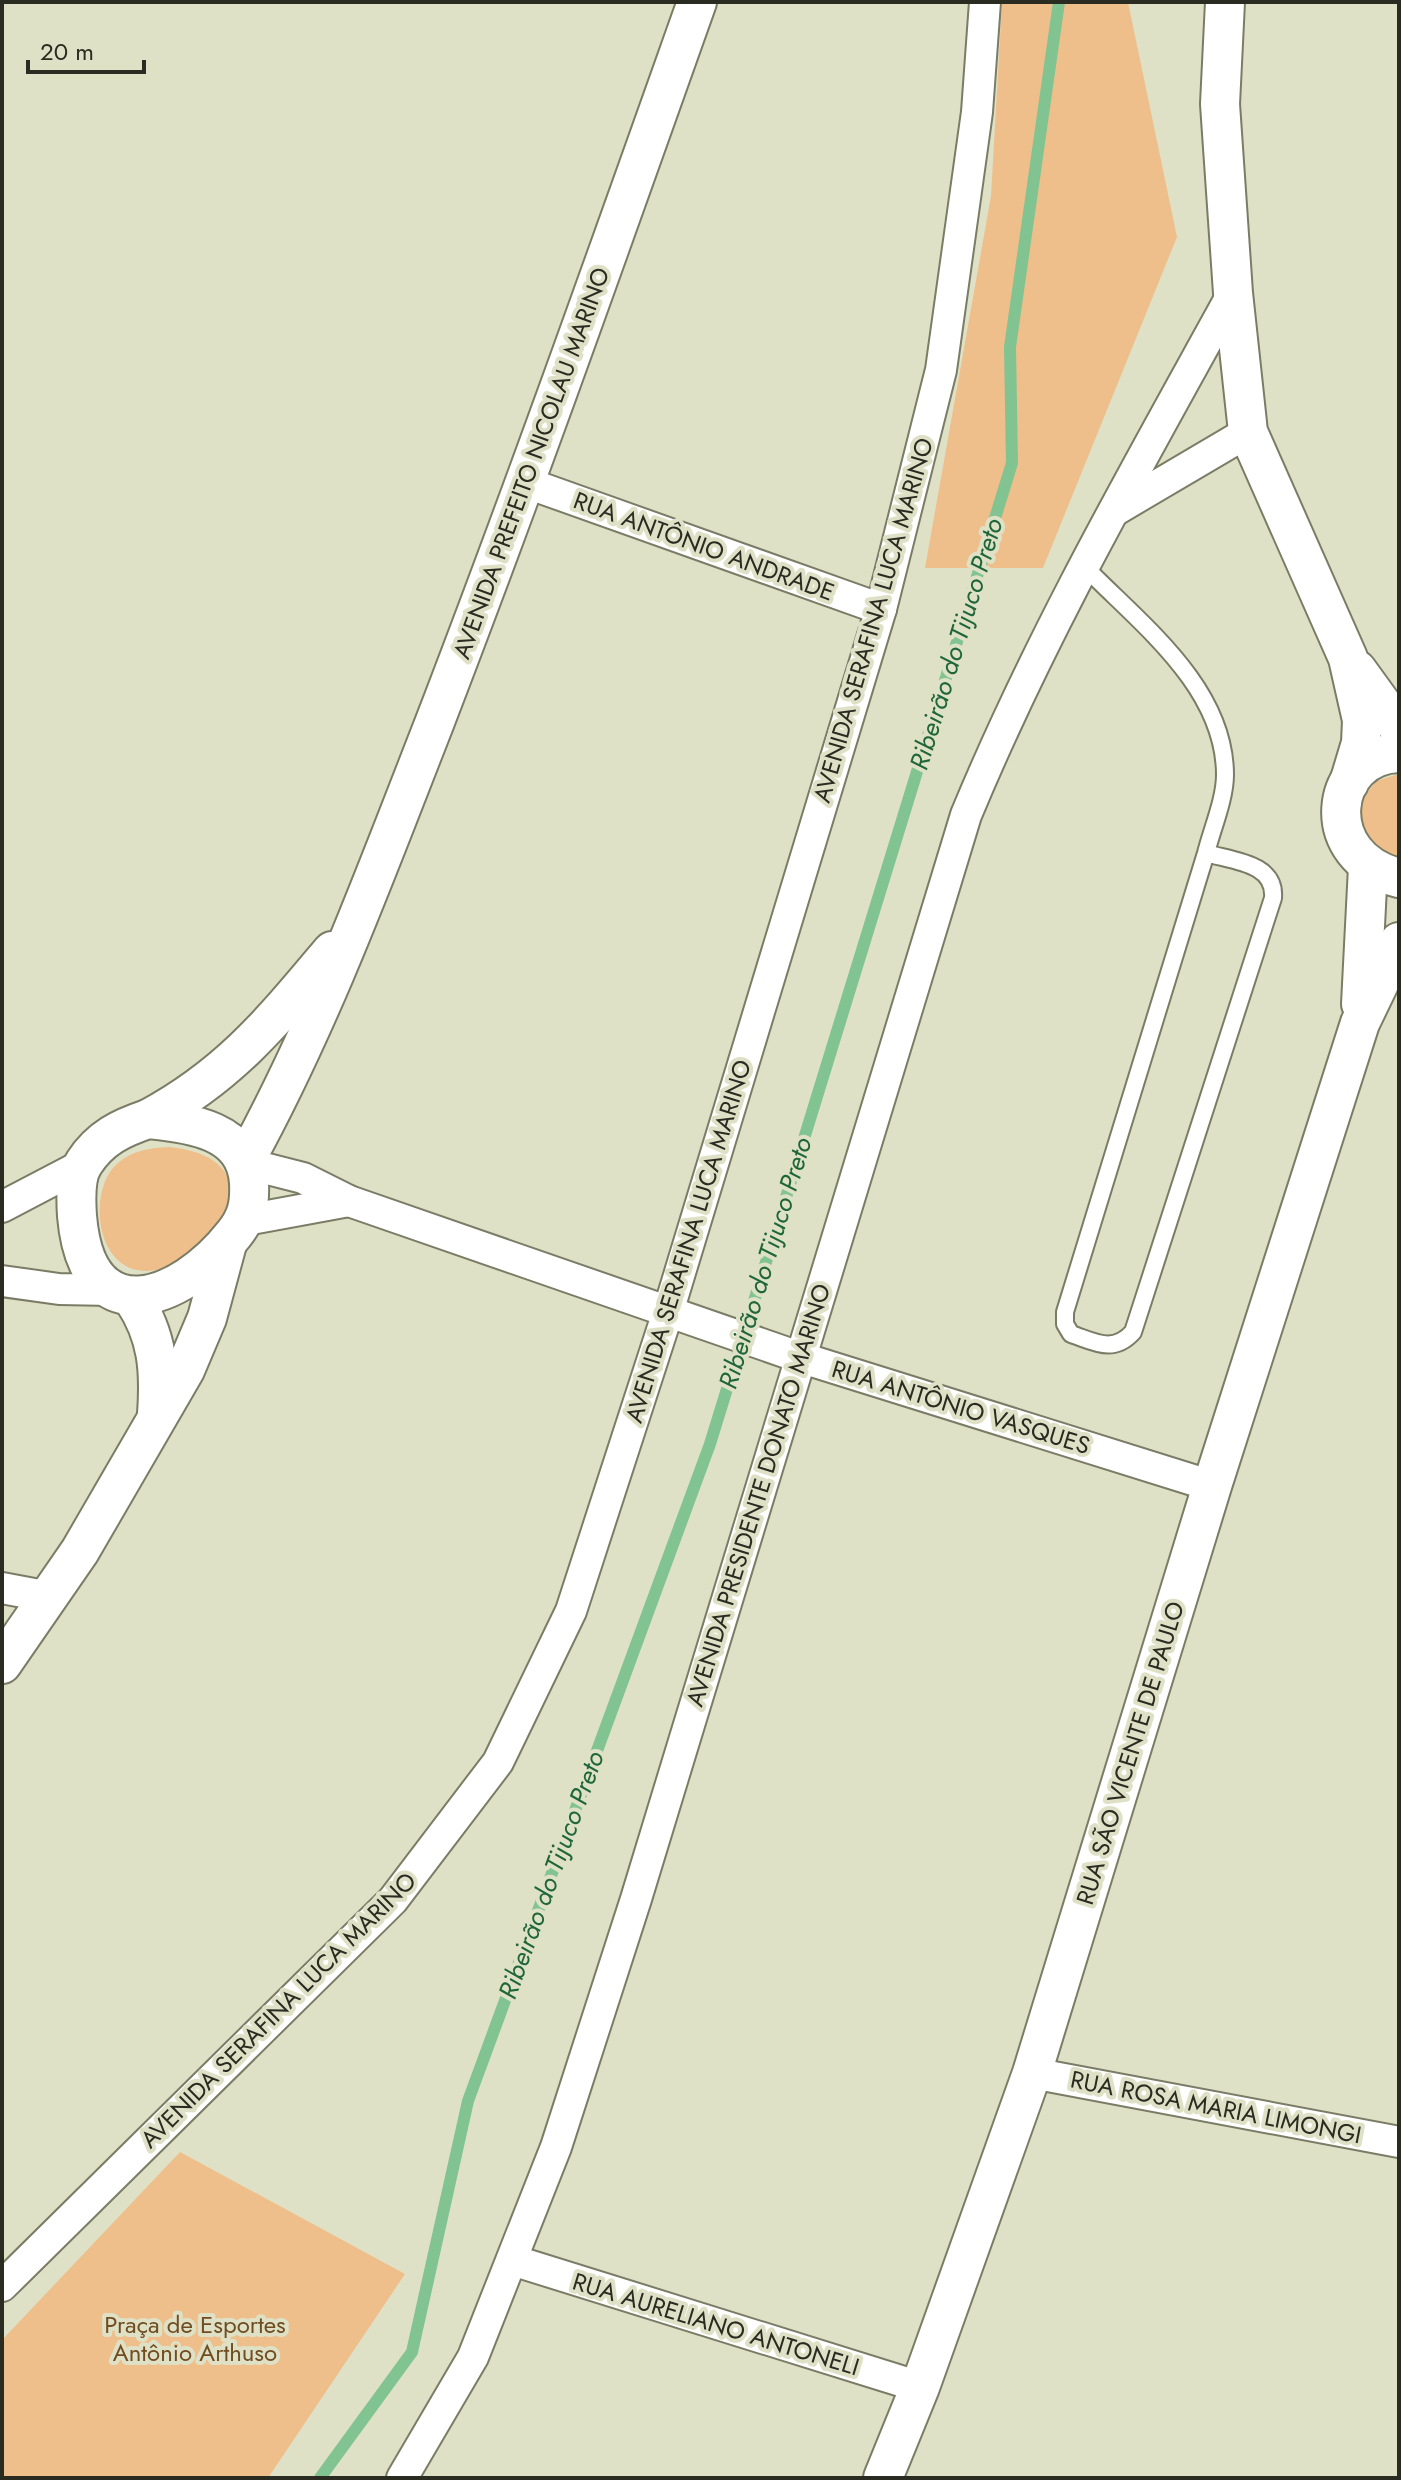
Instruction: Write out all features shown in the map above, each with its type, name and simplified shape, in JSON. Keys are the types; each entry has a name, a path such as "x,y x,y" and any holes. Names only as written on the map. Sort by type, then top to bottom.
{"street":[{"name":"AVENIDA PREFEITO NICOLAU MARINO","path":"247,1162 291,1077 357,922 527,483 697,2"},
{"name":"AVENIDA SERAFINA LUCA MARINO","path":"2,2286 393,1900 498,1762 571,1611 668,1312 881,609 941,370 977,112 985,2"},
{"path":"1225,2 1220,104 1233,293 1248,432 1348,658 1362,720 1361,743 1340,813 1347,844 1383,872"},
{"name":"AVENIDA PRESIDENTE DONATO MARINO","path":"402,2478 473,2357 556,2147 631,1913 966,815 1005,721 1083,565 1233,293"},
{"path":"1112,512 1248,432"},
{"name":"RUA ANTÔNIO ANDRADE","path":"527,483 881,609"},
{"path":"1348,658 1399,728"},
{"path":"1349,783 1366,763 1399,753"},
{"name":"RUA SÃO VICENTE DE PAULO","path":"1374,1003 1383,872"},
{"name":"AVENIDA PREFEITO NICOLAU MARINO","path":"148,1119 191,1096 230,1066 357,922"},
{"name":"RUA SÃO VICENTE DE PAULO","path":"883,2478 920,2387 1032,2073 1212,1486 1374,1003 1399,942"},
{"path":"2,1207 82,1165 105,1137 148,1119 200,1127 223,1137 247,1162 250,1197 185,1370 50,1597 2,1664"},
{"name":"RUA ANTÔNIO VASQUES","path":"247,1162 279,1169 349,1201 799,1357 1212,1486"},
{"path":"82,1165 77,1211 82,1254 94,1274 123,1294 154,1335 159,1380 157,1420"},
{"name":"RUA ANTÔNIO VASQUES","path":"236,1232 349,1201"},
{"path":"2,1281 59,1289 155,1295 192,1276 236,1232"},
{"path":"2,1588 50,1597"},
{"name":"RUA ROSA MARIA LIMONGI","path":"1032,2073 1399,2142"},
{"name":"RUA AURELIANO ANTONELI","path":"512,2260 920,2387"}],"lane":[{"path":"1083,565 1190,674 1219,734 1225,776 1206,853 1065,1312 1065,1324 1071,1334 1112,1347 1123,1343 1133,1332 1273,898 1274,884 1266,871 1206,853"}],"green space":[{"path":"1002,2 1128,2 1177,237 1043,568 925,568 991,196"},
{"path":"1399,774 1399,863 1367,848 1358,805 1376,781"},
{"path":"169,1147 206,1156 225,1172 230,1192 224,1215 209,1236 189,1254 166,1267 144,1271 128,1267 116,1258 107,1245 102,1229 100,1212 105,1180 119,1162 132,1154"},
{"name":"Praça de Esportes Antônio Arthuso","path":"180,2152 405,2274 268,2478 2,2478 2,2340"}],"waterway":[{"name":"Ribeirão do Tijuco Preto","path":"320,2478 412,2352 468,2101 710,1444 1012,463 1010,347 1059,2"}]}
